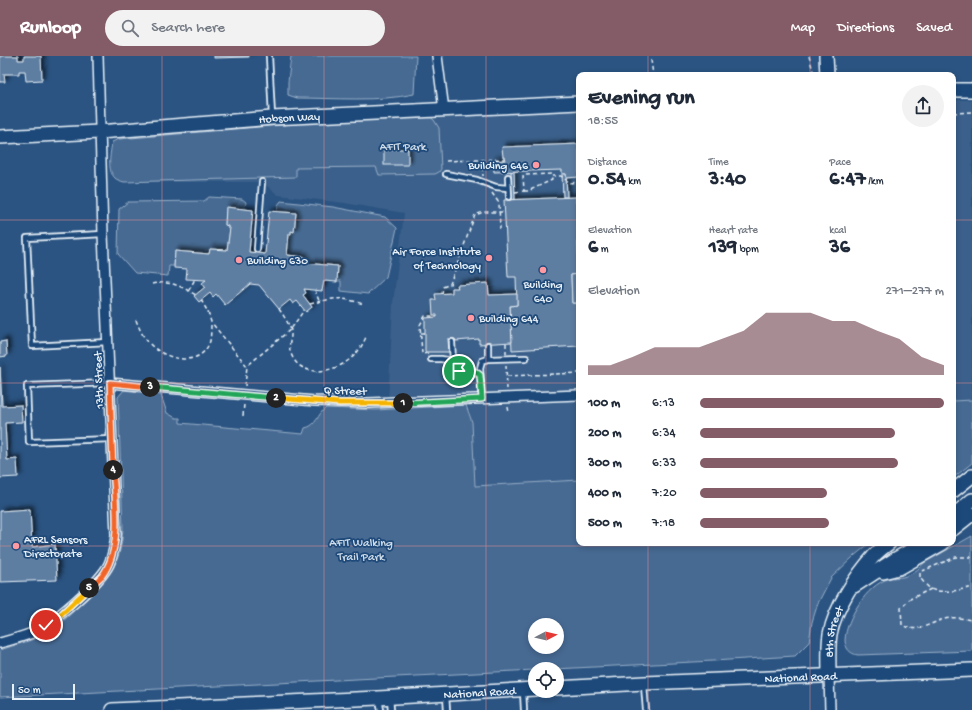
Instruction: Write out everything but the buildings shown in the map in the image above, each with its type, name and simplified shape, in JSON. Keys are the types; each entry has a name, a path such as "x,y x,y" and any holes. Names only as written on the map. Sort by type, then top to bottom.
{"street":[{"name":"13th Street","path":"0,643 33,633 58,617 102,576 109,565 114,548 116,534 99,132 98,56"},
{"path":"437,56 444,110"},
{"path":"826,56 827,72"},
{"path":"956,90 972,90"},
{"name":"Hobson Way","path":"0,137 99,132 272,118 576,103"},
{"name":"Q Street","path":"110,383 339,403 388,404 576,395"},
{"path":"956,489 972,476"},
{"path":"956,529 960,519 972,500"},
{"path":"960,519 972,507"},
{"name":"8th Street","path":"829,676 830,633 838,609 849,589 874,556 886,546"},
{"path":"873,575 894,555 909,546"},
{"path":"849,589 919,546"},
{"path":"873,575 897,564 927,546"},
{"path":"873,575 899,568 938,546"},
{"name":"National Road","path":"564,688 972,670"},
{"path":"829,676 830,710"},
{"name":"National Road","path":"112,710 383,702 445,694 528,689"}],"lane":[{"path":"270,56 272,118"},
{"path":"446,174 483,182 508,192 508,176"},
{"path":"257,249 262,182"},
{"path":"103,234 27,238 32,346 108,342"},
{"path":"452,342 455,368 459,371 476,372 480,375"},
{"path":"488,344 488,359"},
{"path":"437,352 438,358"},
{"path":"431,359 438,358 453,361"},
{"path":"482,399 480,364 482,361 488,359 526,358"},
{"path":"110,383 27,386 29,442 112,439"},
{"path":"644,683 646,710"},
{"path":"524,710 528,693"},
{"path":"445,694 447,710"},
{"path":"383,702 391,710"}],"path":[{"path":"809,56 813,72"},
{"path":"651,60 652,72"},
{"path":"956,113 972,112"},
{"path":"446,161 504,159"},
{"path":"482,160 483,182"},
{"path":"524,191 523,175 551,174 551,176 561,176 570,183 576,182"},
{"path":"508,192 528,191 552,180 551,176"},
{"path":"490,185 490,190 499,203 500,229"},
{"path":"442,294 443,286 450,284 475,215 484,212 504,212"},
{"path":"188,291 195,279"},
{"path":"152,284 161,282 173,284 196,295"},
{"path":"315,290 320,302"},
{"path":"310,304 342,298 363,304"},
{"path":"201,300 206,308 211,322 247,366 291,329 304,310"},
{"path":"279,309 291,329 289,343 292,357 302,367 313,370 328,370 349,361 360,349 366,337"},
{"path":"422,354 420,325 425,316 437,316"},
{"path":"136,320 143,336 151,345 161,353 178,359 194,357 203,351 210,341 211,322"},
{"path":"421,333 426,333"},
{"path":"507,376 576,373"},
{"path":"931,589 920,578 920,572 956,557 972,557"},
{"path":"972,587 960,590 931,589 910,599 901,608 902,625 909,629 927,626 937,620 951,617 972,620"}],"shaded area":[{"path":"956,100 972,100 972,400 956,401"},
{"name":"Air Force Institute of Technology","path":"576,109 576,480 475,486 472,422 467,400 388,403 393,303 404,213 344,203 278,195 262,182 124,182 115,179 110,172 112,142 119,139 273,122"}],"green space":[{"path":"291,56 416,56 414,94 371,99 297,98 288,95"},
{"name":"AFIT Park","path":"429,116 434,120 439,128 441,169 435,174 379,175 376,167 296,168 296,177 124,182 118,180 112,175 110,166 112,142 119,139 353,119"},
{"path":"209,197 242,199 246,202 245,209 226,208 225,225 230,228 227,250 210,249 209,254 175,251 174,266 169,266 168,276 135,273 118,254 119,209 128,202 204,201"},
{"path":"281,201 333,207 385,217 397,228 386,277 368,294 341,291 341,281 337,281 338,266 304,263 305,257 287,255 289,234 291,231 294,231 296,214 277,212 278,205"},
{"name":"AFIT Walking Trail Park","path":"124,390 161,395 167,413 176,418 180,418 180,423 303,434 305,428 312,425 326,408 376,410 466,405 472,422 475,486 576,480 576,546 866,546 831,578 818,603 812,622 809,642 795,656 564,669 564,662 528,662 528,670 0,697 0,650 44,635 56,627 94,592 109,575 119,555 123,528 118,397"},
{"path":"972,400 972,463 956,476 956,401"},
{"path":"972,536 972,651 858,655 848,650 845,640 849,622 865,595 880,582 909,575 924,563"}],"place":[{"name":"Building 646","path":"536,165"},
{"name":"Air Force Institute of Technology","path":"489,258"},
{"name":"Building 630","path":"239,260"},
{"name":"Building 640","path":"543,270"},
{"name":"Building 644","path":"471,318"},
{"name":"AFRL Sensors Directorate","path":"16,546"}],"route":[{"path":"46,625 58,617 102,576 109,565 114,548 116,534 110,383 339,403 388,404 482,399 480,375 476,372 459,371"}]}
